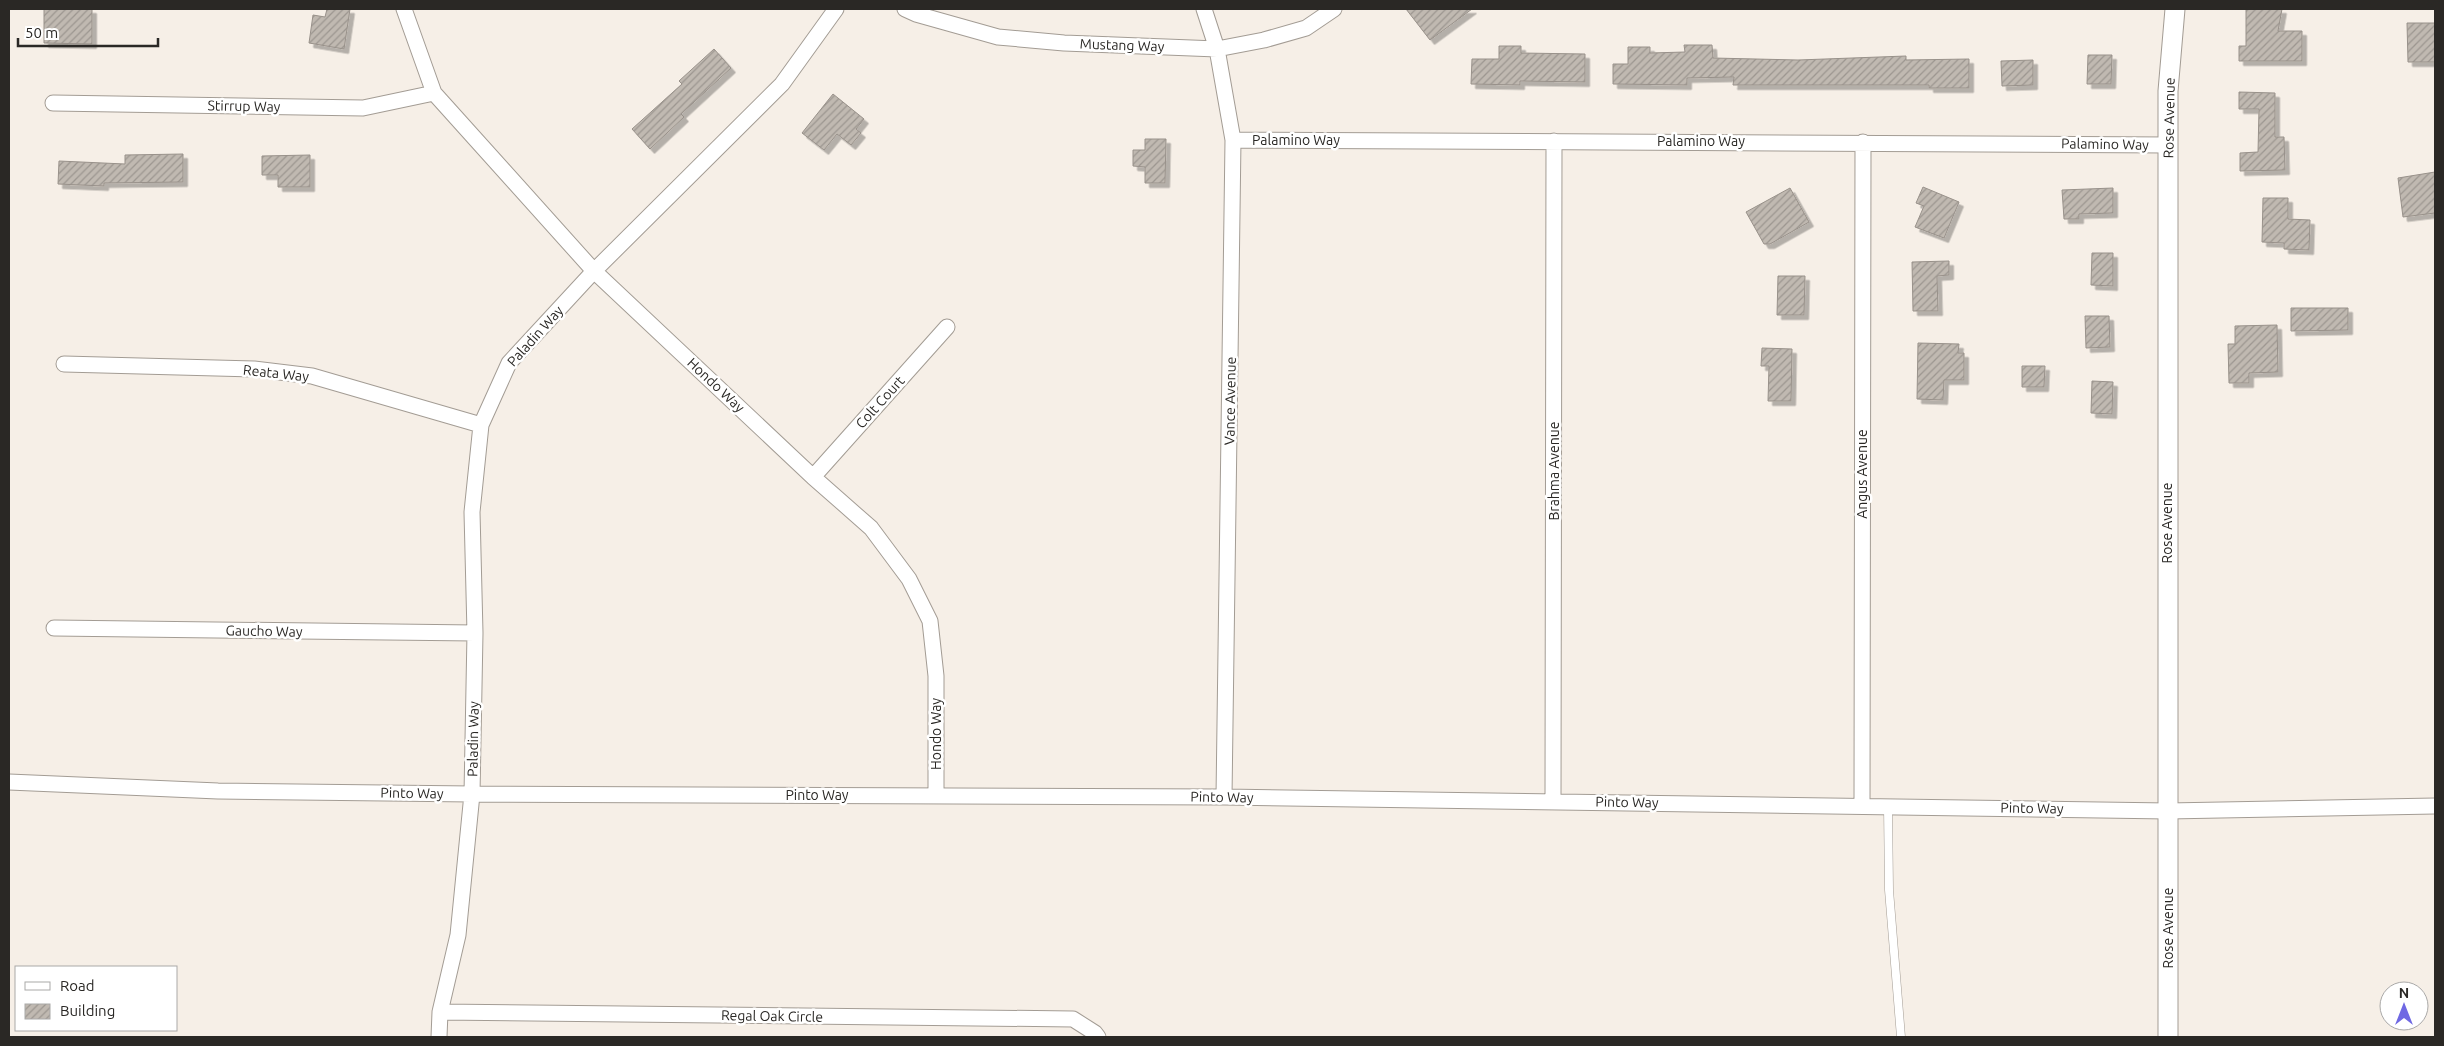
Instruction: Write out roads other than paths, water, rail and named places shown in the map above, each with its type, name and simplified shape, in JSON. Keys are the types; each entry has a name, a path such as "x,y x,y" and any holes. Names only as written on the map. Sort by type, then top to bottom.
{"street":[{"name":"Hondo Way","path":"404,9 434,93 594,271 813,477 871,528 909,579 930,621 936,676 936,795"},
{"name":"Paladin Way","path":"472,794 475,633 472,512 481,425 508,363 594,271 782,84 836,9"},
{"name":"Mustang Way","path":"905,9 916,14 998,37 1064,43 1217,49 1264,40 1306,28 1334,9"},
{"name":"Vance Avenue","path":"1204,9 1217,49 1233,140 1224,797"},
{"name":"Rose Avenue","path":"2168,1037 2168,91 2175,9"},
{"name":"Stirrup Way","path":"53,103 363,108 434,93"},
{"name":"Palamino Way","path":"1233,140 2168,145"},
{"name":"Brahma Avenue","path":"1553,801 1554,141"},
{"name":"Angus Avenue","path":"1862,806 1863,142"},
{"name":"Colt Court","path":"813,477 947,327"},
{"name":"Reata Way","path":"64,364 254,369 312,376 481,425"},
{"name":"Gaucho Way","path":"54,628 475,633"},
{"name":"Pinto Way","path":"9,782 218,791 1224,797 2168,811 2435,806"},
{"path":"439,1037 440,1012 458,935 472,794"},
{"name":"Regal Oak Circle","path":"440,1012 1073,1019 1098,1037"}],"lane":[{"path":"1888,806 1889,890 1901,1037"}]}
